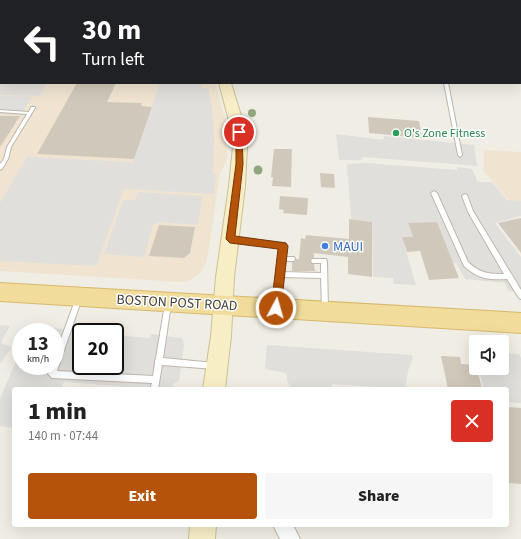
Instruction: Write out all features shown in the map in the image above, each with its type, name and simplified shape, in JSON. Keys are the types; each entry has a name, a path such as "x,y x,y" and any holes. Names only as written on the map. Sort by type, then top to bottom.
{"main road":[{"path":"214,387 240,147 239,132 225,84"},
{"name":"BOSTON POST ROAD","path":"0,292 521,323"},
{"path":"202,539 203,527"}],"street":[{"path":"283,527 291,539"}],"lane":[{"path":"446,84 460,155"},
{"path":"0,111 31,111 9,147 6,159 0,168"},
{"path":"434,193 466,264 473,271 487,277 509,276"},
{"path":"465,196 470,211 521,296"},
{"path":"230,239 283,246 276,308"},
{"path":"282,259 292,260"},
{"path":"314,261 324,261 325,311"},
{"path":"280,274 324,276"},
{"path":"64,341 80,297"},
{"path":"154,387 168,301"},
{"path":"158,361 217,366"},
{"path":"64,375 156,380"}],"shaded area":[{"path":"0,84 46,84 40,96 0,95"},
{"path":"46,84 215,84 225,119 227,160 220,173 207,261 202,271 188,281 182,282 0,271 0,95 40,96"},
{"path":"160,84 202,84 201,88 208,88 212,108 214,138 213,173 216,175 214,194 124,189 96,266 0,261 0,203 27,157 133,162"},
{"path":"0,96 32,97 21,115 0,114"},
{"path":"336,134 383,140 384,136 474,145 477,166 363,157 361,160 339,160"},
{"path":"484,150 521,152 521,215 483,170"},
{"path":"366,163 457,170 457,167 472,169 478,182 492,182 507,200 521,201 521,216 495,223 521,257 521,292 508,291 505,283 465,279 456,263 453,263 408,224 413,237 402,237 416,285 394,284 393,278 373,277 372,222 351,219 347,164"},
{"path":"138,192 203,196 198,225 160,222 153,225 144,257 104,254 123,200 135,200"},
{"path":"0,325 10,326 1,342 12,347 0,364"},
{"path":"64,329 72,329 72,375 124,375 124,336 150,338 151,334 182,338 184,345 179,381 173,384 172,387 119,387 64,382 62,387 12,387 12,428 0,426 0,399 12,370 12,375 64,375"},
{"path":"267,345 412,355 413,358 408,371 405,387 376,387 332,384 331,387 292,387 287,381 287,375 285,373 265,369"},
{"path":"509,353 519,354 521,358 521,403 509,402 509,387 484,387 481,375 509,375"}],"building":[{"path":"76,84 116,84 107,102 142,103 141,106 152,107 134,159 37,154"},
{"path":"0,116 20,116 0,147"},
{"path":"368,117 419,121 422,138 369,133"},
{"path":"274,149 292,149 291,187 272,186 273,177 271,177"},
{"path":"320,173 334,174 335,188 321,187"},
{"path":"280,196 308,198 307,215 283,213 284,210 279,209"},
{"path":"521,218 521,253 498,223"},
{"path":"349,219 372,222 372,277 348,274 348,257 314,253 314,258 311,258 310,262 314,264 315,271 292,271 292,262 299,259 301,238 305,239 306,235 349,239"},
{"path":"437,222 459,278 429,280 420,251 407,252 402,237 413,237 408,223"},
{"path":"159,225 195,227 190,253 184,258 149,256"},
{"path":"441,356 460,357 461,364 469,365 469,375 478,375 482,387 448,387"},
{"path":"509,407 521,408 521,484 509,483"}],"place":[{"name":"O's Zone Fitness","path":"396,133"},
{"name":"MAUI","path":"325,246"}],"route":[{"path":"239,132 239,164 230,239 283,246 276,308"}]}
